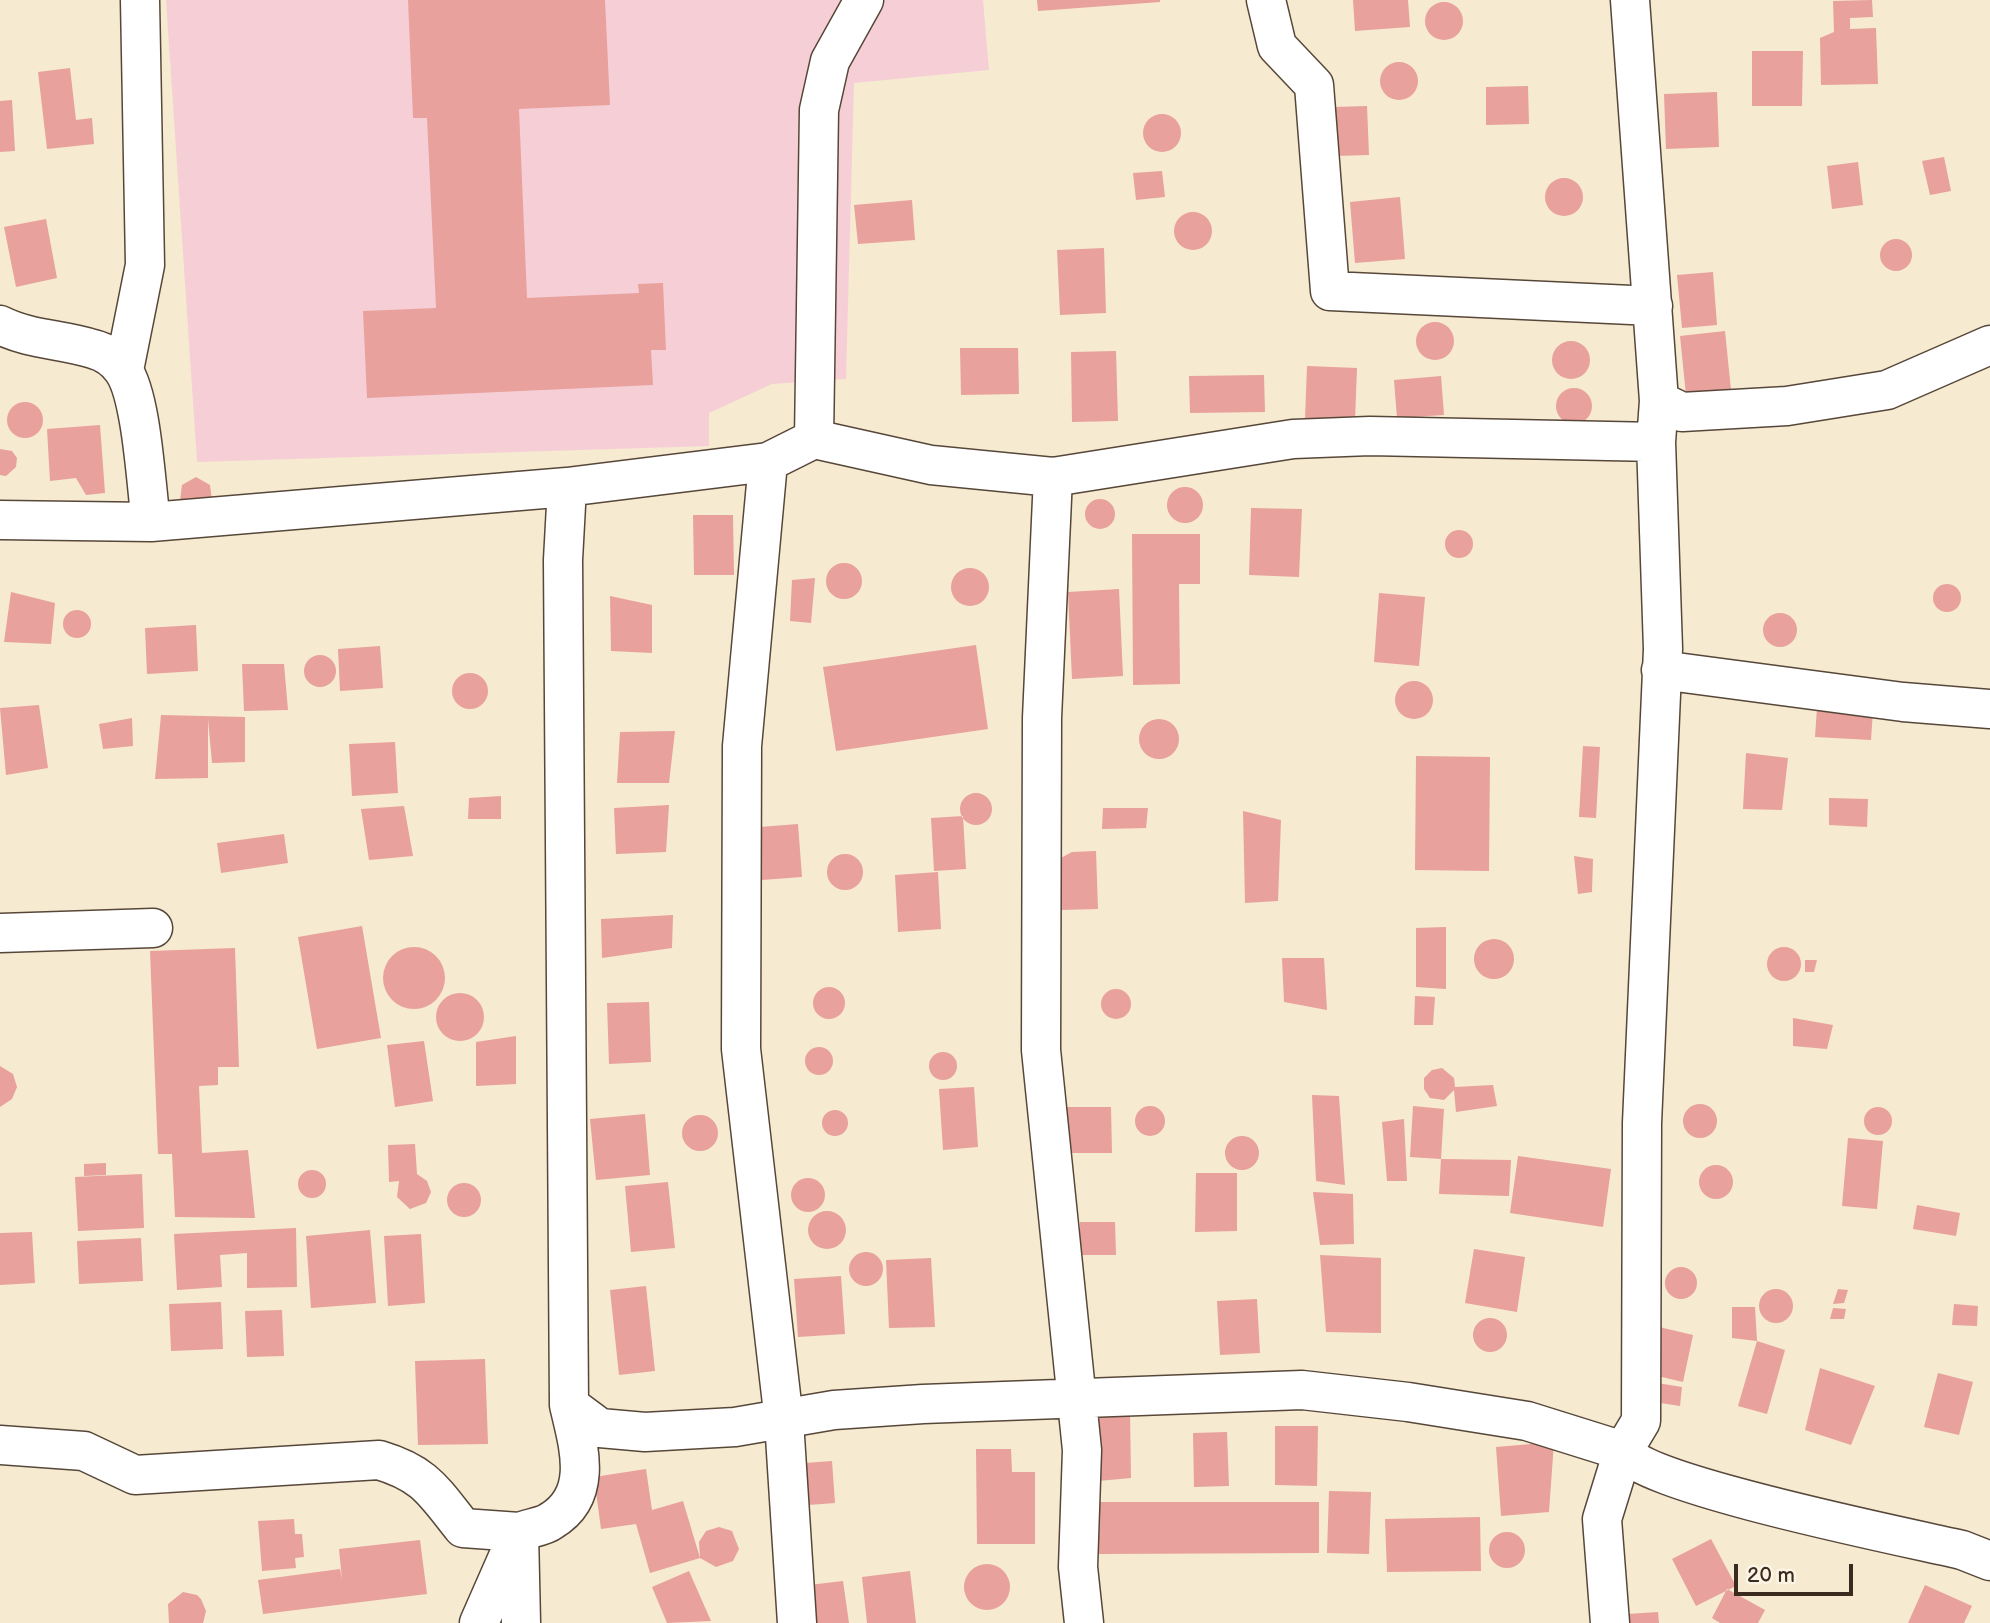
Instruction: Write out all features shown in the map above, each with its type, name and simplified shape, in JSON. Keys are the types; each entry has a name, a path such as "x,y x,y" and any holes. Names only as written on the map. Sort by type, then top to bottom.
{"street":[{"path":"124,370 145,265 140,0"},
{"path":"814,439 819,110 830,61 864,0"},
{"path":"1266,0 1277,46 1314,85 1330,291 1653,306"},
{"path":"1610,1623 1602,1519 1623,1451 1640,1421 1642,1123 1661,670 1656,442 1659,401 1630,0"},
{"path":"0,325 16,333 93,349 111,357 124,370 137,416 151,522"},
{"path":"1659,401 1682,411 1787,405 1887,390 1990,345"},
{"path":"0,520 151,522 567,487 768,461 814,439 931,465 1053,477 1293,439 1370,436 1656,442"},
{"path":"768,461 742,746 741,1049 783,1418 797,1623"},
{"path":"1053,477 1042,718 1041,1050 1074,1396 1082,1450 1078,1567 1084,1623"},
{"path":"0,1445 84,1451 135,1475 379,1460 423,1478 463,1528 519,1532 551,1521 573,1500 583,1462 569,1405 563,560 567,487"},
{"path":"1661,670 1903,702 1990,709"},
{"path":"0,933 153,928"},
{"path":"569,1405 600,1428 645,1432 734,1427 834,1410 1074,1396 1302,1390 1408,1402 1527,1421 1623,1451 1628,1458 1670,1475 1765,1506 1962,1550 1990,1561"},
{"path":"479,1623 519,1532"},
{"path":"519,1532 521,1623"}],"shaded area":[{"path":"166,0 983,0 989,70 854,83 846,379 772,384 709,413 709,446 197,462"}],"building":[{"path":"408,0 605,0 610,105 519,109 527,298 639,293 638,284 663,283 666,350 651,350 653,385 367,398 363,311 436,308 427,118 413,118"},
{"path":"1037,0 1160,0 1160,2 1038,11"},
{"path":"1353,0 1408,0 1410,27 1355,31"},
{"path":"1872,0 1873,17 1850,18 1850,29 1876,28 1878,84 1821,85 1820,38 1834,32 1833,1"},
{"path":"1444,2 1457,8 1463,21 1457,34 1444,40 1431,34 1425,21 1431,8"},
{"path":"1752,51 1803,51 1802,106 1752,106"},
{"path":"1399,62 1412,68 1418,81 1412,94 1399,100 1386,94 1380,81 1386,68"},
{"path":"70,68 76,120 92,118 94,144 47,149 38,72"},
{"path":"1528,86 1529,124 1486,125 1486,87"},
{"path":"1717,92 1719,147 1666,149 1664,94"},
{"path":"12,100 15,151 0,152 0,101"},
{"path":"1367,106 1369,155 1335,156 1334,107"},
{"path":"1162,114 1175,120 1181,133 1175,146 1162,152 1149,146 1143,133 1149,120"},
{"path":"1944,157 1951,191 1930,195 1922,161"},
{"path":"1858,162 1863,205 1832,209 1827,166"},
{"path":"1162,171 1165,197 1136,200 1133,173"},
{"path":"1564,178 1577,184 1583,197 1577,210 1564,216 1551,210 1545,197 1551,184"},
{"path":"1400,197 1405,259 1355,263 1350,202"},
{"path":"912,200 915,240 858,244 854,205"},
{"path":"1193,212 1206,218 1212,231 1206,244 1193,250 1180,244 1174,231 1180,218"},
{"path":"46,219 57,278 16,287 4,227"},
{"path":"1896,239 1907,244 1912,255 1907,266 1896,271 1885,266 1880,255 1885,244"},
{"path":"1104,248 1106,313 1060,315 1057,250"},
{"path":"1713,272 1717,325 1682,328 1677,275"},
{"path":"1435,322 1448,328 1454,341 1448,354 1435,360 1422,354 1416,341 1422,328"},
{"path":"1725,331 1731,390 1686,395 1680,336"},
{"path":"1571,341 1584,347 1590,360 1584,373 1571,379 1558,373 1552,360 1558,347"},
{"path":"960,348 1018,348 1019,394 961,395"},
{"path":"1116,351 1118,421 1072,422 1071,352"},
{"path":"1307,366 1357,368 1355,421 1305,419"},
{"path":"1264,375 1265,412 1190,413 1189,376"},
{"path":"1441,376 1444,415 1397,418 1394,380"},
{"path":"1574,388 1587,393 1592,406 1587,419 1574,424 1561,419 1556,406 1561,393"},
{"path":"25,402 38,407 43,420 38,433 25,438 12,433 7,420 12,407"},
{"path":"100,425 105,493 86,495 76,478 50,481 47,429"},
{"path":"0,449 12,451 17,458 16,467 6,476 0,475"},
{"path":"196,477 210,485 212,501 180,501 182,485"},
{"path":"1185,487 1198,492 1203,505 1198,518 1185,523 1172,518 1167,505 1172,492"},
{"path":"1100,499 1111,503 1115,514 1111,525 1100,529 1089,525 1085,514 1089,503"},
{"path":"1251,508 1302,509 1299,577 1249,575"},
{"path":"693,515 733,515 734,575 694,575"},
{"path":"1459,530 1469,534 1473,544 1469,554 1459,558 1449,554 1445,544 1449,534"},
{"path":"1132,534 1200,534 1200,584 1179,584 1180,684 1133,685"},
{"path":"844,563 857,568 862,581 857,594 844,599 831,594 826,581 831,568"},
{"path":"970,568 984,573 989,587 984,601 970,606 956,601 951,587 956,573"},
{"path":"815,578 811,623 790,621 792,580"},
{"path":"1947,584 1957,588 1961,598 1957,608 1947,612 1937,608 1933,598 1937,588"},
{"path":"1119,589 1123,676 1072,679 1068,592"},
{"path":"11,592 55,603 51,644 4,642"},
{"path":"1379,593 1425,597 1419,666 1374,662"},
{"path":"610,596 652,605 652,653 611,651"},
{"path":"77,610 87,614 91,624 87,634 77,638 67,634 63,624 67,614"},
{"path":"1780,613 1792,618 1797,630 1792,642 1780,647 1768,642 1763,630 1768,618"},
{"path":"196,625 198,671 147,674 145,628"},
{"path":"976,645 988,729 836,751 823,667"},
{"path":"380,646 383,688 340,691 338,649"},
{"path":"320,655 331,660 336,671 331,682 320,687 309,682 304,671 309,660"},
{"path":"242,664 284,664 288,710 244,711"},
{"path":"470,673 483,678 488,691 483,704 470,709 457,704 452,691 457,678"},
{"path":"1414,681 1427,687 1433,700 1427,713 1414,719 1401,713 1395,700 1401,687"},
{"path":"39,705 48,768 6,775 0,708"},
{"path":"1817,708 1873,710 1871,740 1815,737"},
{"path":"161,715 245,717 245,762 212,763 208,719 208,778 155,779"},
{"path":"132,718 133,746 103,749 99,724"},
{"path":"1159,719 1173,725 1179,739 1173,753 1159,759 1145,753 1139,739 1145,725"},
{"path":"675,731 669,783 617,783 620,732"},
{"path":"395,742 398,793 352,796 349,744"},
{"path":"1583,746 1600,747 1596,818 1579,817"},
{"path":"1746,753 1788,758 1782,810 1743,809"},
{"path":"1416,756 1490,757 1489,871 1415,870"},
{"path":"976,793 987,798 992,809 987,820 976,825 965,820 960,809 965,798"},
{"path":"501,796 501,819 468,819 469,798"},
{"path":"1829,798 1868,799 1867,827 1829,825"},
{"path":"669,805 666,852 616,854 614,808"},
{"path":"404,806 413,856 369,860 361,809"},
{"path":"1103,808 1148,808 1146,828 1102,829"},
{"path":"1243,811 1281,820 1278,901 1245,903"},
{"path":"963,816 966,869 934,871 931,818"},
{"path":"798,824 802,877 762,880 759,827"},
{"path":"284,834 288,863 221,873 217,843"},
{"path":"1096,851 1098,909 1061,910 1059,859 1072,852"},
{"path":"845,854 858,859 863,872 858,885 845,890 832,885 827,872 832,859"},
{"path":"1574,856 1593,859 1592,892 1578,894"},
{"path":"938,872 941,929 898,932 895,875"},
{"path":"673,915 672,948 602,958 601,919"},
{"path":"362,926 381,1038 317,1049 298,937"},
{"path":"1446,927 1446,989 1416,987 1416,928"},
{"path":"1494,939 1502,940 1508,945 1513,951 1513,967 1508,973 1502,978 1494,979 1486,978 1480,973 1475,967 1474,959 1475,951 1480,945 1486,940"},
{"path":"414,947 436,956 445,978 436,1000 414,1009 392,1000 383,978 392,956"},
{"path":"1784,947 1796,952 1801,964 1796,976 1784,981 1772,976 1767,964 1772,952"},
{"path":"235,948 239,1067 218,1067 218,1085 199,1086 202,1153 248,1150 255,1218 175,1217 172,1154 158,1154 150,951"},
{"path":"1282,958 1324,958 1327,1010 1284,1002"},
{"path":"1805,960 1817,960 1814,972 1805,972"},
{"path":"829,987 840,992 845,1003 840,1014 829,1019 818,1014 813,1003 818,992"},
{"path":"1116,989 1122,990 1130,998 1130,1010 1122,1018 1116,1019 1110,1018 1102,1010 1101,1004 1102,998 1110,990"},
{"path":"460,993 477,1000 484,1017 477,1034 460,1041 443,1034 436,1017 443,1000"},
{"path":"1415,996 1435,997 1433,1025 1414,1025"},
{"path":"649,1002 651,1062 609,1064 607,1003"},
{"path":"1793,1018 1833,1025 1827,1049 1793,1046"},
{"path":"516,1036 516,1084 476,1086 476,1042"},
{"path":"424,1041 433,1101 395,1107 387,1045"},
{"path":"819,1047 829,1051 833,1061 829,1071 819,1075 809,1071 805,1061 809,1051"},
{"path":"943,1052 953,1056 957,1066 953,1076 943,1080 933,1076 929,1066 933,1056"},
{"path":"0,1066 13,1074 17,1087 12,1099 0,1107"},
{"path":"1442,1068 1454,1078 1455,1087 1493,1085 1497,1106 1456,1112 1454,1090 1444,1100 1430,1098 1424,1089 1424,1078 1432,1070"},
{"path":"974,1087 978,1147 943,1150 939,1089"},
{"path":"1312,1095 1339,1096 1345,1185 1316,1181"},
{"path":"1700,1104 1712,1109 1717,1121 1712,1133 1700,1138 1688,1133 1683,1121 1688,1109"},
{"path":"1150,1106 1156,1107 1164,1115 1164,1127 1156,1135 1150,1136 1144,1135 1136,1127 1135,1121 1136,1115 1144,1107"},
{"path":"1413,1106 1444,1109 1441,1159 1410,1157"},
{"path":"1065,1107 1111,1107 1112,1153 1066,1153"},
{"path":"1878,1107 1888,1111 1892,1121 1888,1131 1878,1135 1868,1131 1864,1121 1868,1111"},
{"path":"835,1110 844,1114 848,1123 844,1132 835,1136 826,1132 822,1123 826,1114"},
{"path":"645,1114 650,1175 596,1180 590,1119"},
{"path":"700,1115 713,1120 718,1133 713,1146 700,1151 687,1146 682,1133 687,1120"},
{"path":"1404,1119 1407,1181 1387,1181 1382,1122"},
{"path":"1242,1136 1254,1141 1259,1153 1254,1165 1242,1170 1230,1165 1225,1153 1230,1141"},
{"path":"1848,1138 1883,1141 1877,1209 1842,1206"},
{"path":"415,1144 417,1174 427,1181 431,1192 426,1203 410,1209 397,1197 399,1181 389,1182 388,1145"},
{"path":"1518,1156 1611,1169 1603,1227 1510,1213"},
{"path":"1441,1159 1511,1160 1509,1196 1439,1194"},
{"path":"106,1163 106,1175 84,1176 84,1164"},
{"path":"1716,1165 1728,1170 1733,1182 1728,1194 1716,1199 1704,1194 1699,1182 1704,1170"},
{"path":"312,1170 322,1174 326,1184 322,1194 312,1198 302,1194 298,1184 302,1174"},
{"path":"1196,1173 1237,1173 1237,1231 1195,1232"},
{"path":"142,1174 144,1228 78,1231 75,1177"},
{"path":"808,1178 820,1183 825,1195 820,1207 808,1212 796,1207 791,1195 796,1183"},
{"path":"668,1182 675,1248 631,1252 625,1186"},
{"path":"464,1183 476,1188 481,1200 476,1212 464,1217 452,1212 447,1200 452,1188"},
{"path":"1313,1192 1353,1194 1354,1244 1320,1245"},
{"path":"1917,1205 1960,1213 1956,1236 1913,1229"},
{"path":"827,1211 840,1217 846,1230 840,1243 827,1249 814,1243 808,1230 814,1217"},
{"path":"1080,1222 1115,1222 1116,1255 1080,1255"},
{"path":"296,1228 297,1287 247,1288 247,1253 220,1255 222,1287 177,1290 174,1234"},
{"path":"370,1230 376,1303 311,1308 306,1236"},
{"path":"32,1232 35,1283 0,1285 0,1233"},
{"path":"421,1234 425,1303 388,1306 384,1236"},
{"path":"141,1238 143,1281 79,1284 77,1241"},
{"path":"1474,1249 1525,1257 1517,1312 1465,1303"},
{"path":"866,1252 878,1257 883,1269 878,1281 866,1286 854,1281 849,1269 854,1257"},
{"path":"1320,1255 1381,1258 1381,1333 1326,1332"},
{"path":"931,1258 935,1327 889,1328 886,1260"},
{"path":"1681,1267 1692,1272 1697,1283 1692,1294 1681,1299 1670,1294 1665,1283 1670,1272"},
{"path":"841,1276 845,1334 798,1337 794,1279"},
{"path":"646,1286 655,1371 619,1375 610,1290"},
{"path":"1776,1289 1788,1294 1793,1306 1788,1318 1776,1323 1764,1318 1759,1306 1764,1294"},
{"path":"1838,1289 1848,1290 1844,1303 1833,1304"},
{"path":"1257,1299 1260,1353 1220,1355 1217,1301"},
{"path":"221,1302 223,1349 171,1351 169,1304"},
{"path":"1954,1304 1978,1306 1977,1326 1952,1325"},
{"path":"1732,1307 1755,1307 1757,1341 1732,1338"},
{"path":"1833,1308 1846,1309 1844,1319 1830,1319"},
{"path":"282,1310 284,1356 247,1357 245,1311"},
{"path":"1490,1318 1502,1323 1507,1335 1502,1347 1490,1352 1478,1347 1473,1335 1478,1323"},
{"path":"1655,1326 1693,1335 1683,1382 1645,1373"},
{"path":"1757,1341 1785,1350 1767,1414 1738,1406"},
{"path":"485,1359 488,1444 418,1445 415,1361"},
{"path":"1820,1368 1875,1386 1851,1445 1805,1430"},
{"path":"1938,1373 1973,1382 1959,1435 1924,1427"},
{"path":"1651,1382 1682,1387 1680,1406 1648,1401"},
{"path":"1094,1407 1130,1410 1131,1478 1098,1481"},
{"path":"1275,1426 1318,1426 1317,1486 1275,1485"},
{"path":"1227,1432 1229,1486 1194,1487 1193,1433"},
{"path":"1554,1442 1549,1512 1501,1516 1496,1447"},
{"path":"976,1449 1011,1449 1012,1472 1035,1472 1035,1544 977,1544"},
{"path":"832,1461 835,1503 795,1506 792,1464"},
{"path":"646,1469 652,1510 683,1501 700,1558 650,1573 636,1524 601,1529 594,1477"},
{"path":"1329,1491 1371,1492 1369,1554 1327,1553"},
{"path":"1096,1502 1319,1502 1319,1553 1097,1554"},
{"path":"1480,1517 1481,1571 1387,1572 1385,1519"},
{"path":"294,1519 295,1534 302,1534 304,1557 295,1558 296,1568 262,1571 258,1521"},
{"path":"719,1527 732,1531 739,1549 733,1561 716,1567 700,1558 699,1542 706,1531"},
{"path":"1507,1532 1520,1537 1525,1550 1520,1563 1507,1568 1494,1563 1489,1550 1494,1537"},
{"path":"1711,1539 1736,1586 1696,1606 1672,1559"},
{"path":"420,1540 427,1594 263,1614 258,1580 340,1569 342,1580 339,1549"},
{"path":"987,1564 1003,1571 1010,1587 1003,1603 987,1610 971,1603 964,1587 971,1571"},
{"path":"689,1571 711,1621 667,1623 652,1587"},
{"path":"910,1571 916,1623 867,1623 862,1577"},
{"path":"843,1581 849,1623 814,1623 809,1585"},
{"path":"1925,1585 1972,1606 1964,1623 1908,1623"},
{"path":"1727,1589 1765,1610 1758,1623 1720,1623 1712,1618"},
{"path":"183,1592 197,1595 201,1599 206,1611 203,1623 169,1623 168,1604"},
{"path":"1658,1612 1659,1623 1627,1623 1627,1614"}]}
